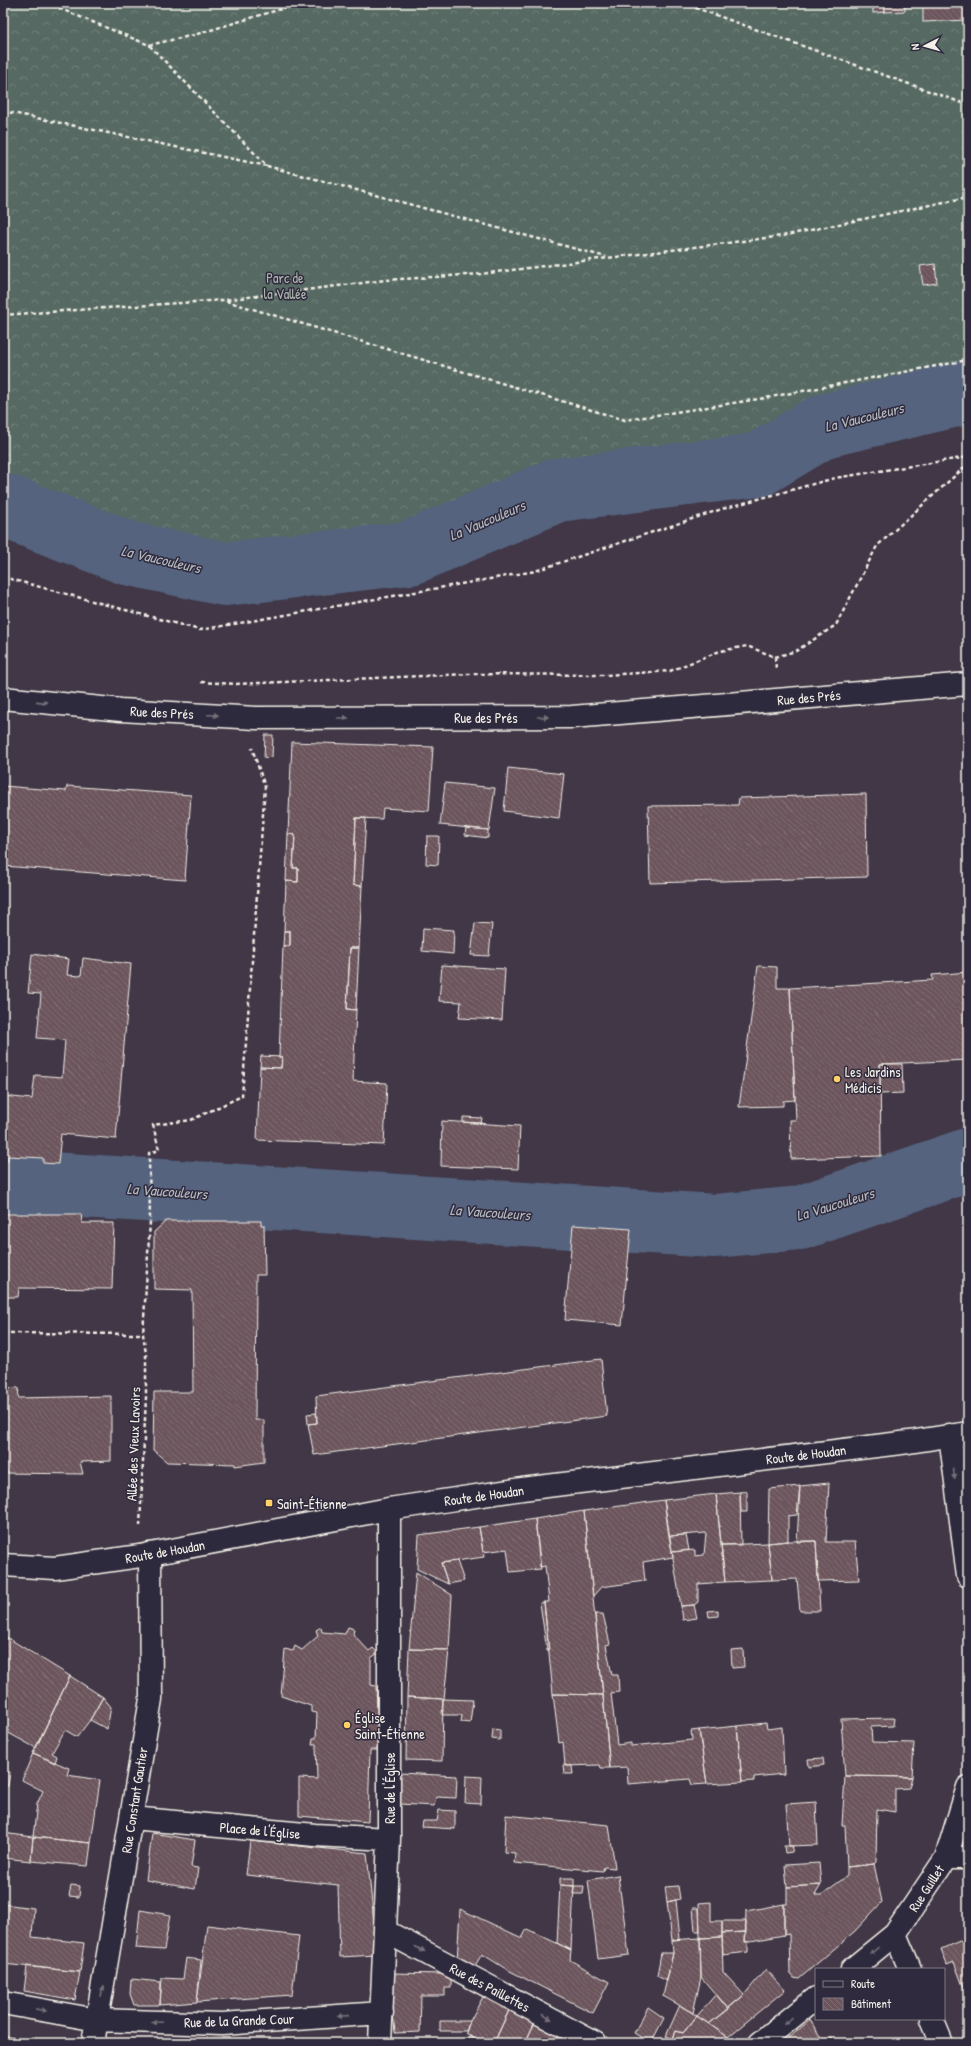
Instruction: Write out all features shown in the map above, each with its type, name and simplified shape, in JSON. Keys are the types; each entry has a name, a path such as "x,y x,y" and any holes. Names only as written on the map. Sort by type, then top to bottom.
{"street":[{"name":"Rue des Prés","path":"3,698 120,710 256,718 572,717 968,684"},
{"name":"Route de Houdan","path":"3,1565 55,1568 145,1555 390,1509 522,1489 909,1442 959,1434"},
{"path":"959,1434 968,1576"},
{"name":"Rue de l'Église","path":"380,2043 389,1839 390,1509"},
{"name":"Rue Constant Gautier","path":"93,2043 151,1699 145,1555"},
{"name":"Rue Guillet","path":"853,1968 895,1934 946,1858 968,1787"},
{"name":"Place de l'Église","path":"132,1818 315,1835 389,1839"},
{"path":"946,1858 968,1858"},
{"name":"Rue des Paillettes","path":"385,1931 595,2043"},
{"path":"895,1934 910,1968"},
{"path":"760,2043 815,1999"},
{"name":"Rue de la Grande Cour","path":"3,2003 97,2020 222,2024 382,2013"},
{"path":"932,2020 942,2043"}],"path":[{"path":"46,3 149,45 267,166"},
{"path":"149,45 194,35 301,3"},
{"path":"682,3 968,105"},
{"path":"3,111 267,166 608,258"},
{"path":"3,315 224,300 386,280 481,274 782,236 966,198 968,215"},
{"path":"224,300 624,420 764,398 968,360"},
{"path":"3,577 200,630 535,571 722,509 835,478 968,457"},
{"path":"196,682 236,684 469,674 606,675 670,671 720,651 747,646 775,657 796,651 836,625 877,546 968,464"},
{"path":"775,657 779,700"},
{"name":"Allée des Vieux Lavoirs","path":"145,1555 139,1536 146,1397 146,1354 143,1334 150,1222 148,1153 159,1150 153,1125 191,1120 242,1096 265,788 252,749 256,718"},
{"path":"3,1333 143,1334"}],"green space":[{"name":"Parc de la Vallée","path":"3,3 968,3 968,417 662,492 270,577 3,521"}],"building":[{"path":"873,3 884,3 885,12 873,13"},
{"path":"884,3 905,3 905,11 885,12"},
{"path":"968,3 968,20 923,22 923,4"},
{"path":"935,264 937,283 923,285 920,266"},
{"path":"265,735 273,735 272,757 264,758"},
{"path":"292,742 433,747 429,811 383,808 382,819 356,818 353,885 362,886 359,948 350,948 347,1009 356,1010 353,1081 387,1083 384,1145 257,1140 260,1067 281,1068 282,1057 279,1057 283,946 290,946 290,931 284,931 286,881 298,882 298,868 293,868 295,835 288,834"},
{"path":"508,768 564,774 559,818 504,811"},
{"path":"445,783 495,788 489,830 440,825"},
{"path":"3,786 66,791 67,786 191,795 185,880 3,866"},
{"path":"866,794 867,877 650,883 648,806 738,805 739,798"},
{"path":"356,818 366,818 362,886 353,885"},
{"path":"466,828 488,830 488,838 465,835"},
{"path":"288,834 295,835 293,868 298,868 298,882 286,881"},
{"path":"427,836 439,836 438,865 426,864"},
{"path":"475,923 492,924 489,956 471,955"},
{"path":"423,928 454,930 453,954 422,951"},
{"path":"284,931 290,931 290,946 283,946"},
{"path":"350,948 359,948 356,1010 347,1009"},
{"path":"32,954 69,959 67,975 81,976 83,958 131,964 116,1139 61,1134 58,1164 43,1163 43,1158 8,1156 8,1161 3,1160 3,1096 32,1099 35,1075 62,1077 65,1040 37,1038 41,994 28,993"},
{"path":"442,965 505,969 502,1020 459,1018 461,1002 439,1001"},
{"path":"758,966 777,967 777,988 790,988 795,1100 783,1101 783,1106 739,1107"},
{"name":"Les Jardins Médicis","path":"968,972 968,1060 880,1064 881,1156 791,1159 790,1120 796,1120 790,988 933,980 932,975"},
{"path":"261,1056 282,1057 281,1068 260,1067"},
{"path":"880,1064 902,1064 903,1093 880,1094"},
{"path":"463,1117 482,1118 481,1123 463,1122"},
{"path":"442,1121 520,1126 518,1169 441,1166"},
{"path":"3,1214 81,1214 82,1223 114,1223 112,1289 19,1288 18,1297 3,1297"},
{"path":"166,1221 261,1221 261,1225 264,1225 265,1275 256,1275 255,1420 264,1420 264,1462 235,1466 235,1464 167,1462 153,1450 154,1392 193,1392 192,1290 154,1289 154,1232"},
{"path":"573,1225 631,1229 622,1325 565,1320"},
{"path":"601,1359 607,1416 314,1455 308,1424 317,1423 316,1396"},
{"path":"3,1387 19,1388 18,1398 111,1396 111,1461 80,1462 83,1474 3,1473"},
{"path":"316,1413 317,1423 308,1424 307,1414"},
{"path":"829,1483 826,1542 855,1542 859,1580 818,1581 816,1541 797,1542 800,1486"},
{"path":"800,1486 797,1515 788,1516 788,1541 768,1543 769,1489"},
{"path":"747,1491 747,1512 741,1512 740,1492"},
{"path":"740,1492 741,1545 721,1545 716,1494"},
{"path":"716,1494 725,1582 698,1584 698,1602 694,1605 681,1606 672,1552 695,1550 695,1556 704,1555 706,1533 669,1536 664,1500"},
{"path":"664,1500 673,1557 643,1562 645,1581 601,1587 593,1596 584,1511"},
{"path":"584,1511 603,1695 553,1694 544,1602 549,1602 545,1566 540,1567 535,1519"},
{"path":"535,1519 541,1569 510,1572 507,1549 483,1552 479,1527"},
{"path":"479,1527 484,1557 441,1563 448,1584 417,1569 419,1535"},
{"path":"686,1535 689,1550 672,1552 669,1536"},
{"path":"816,1541 820,1611 800,1611 797,1579 772,1580 768,1543"},
{"path":"768,1543 772,1580 725,1582 721,1545"},
{"path":"457,1561 464,1581 448,1584 441,1563"},
{"path":"416,1572 452,1595 449,1650 409,1649"},
{"path":"544,1602 549,1651 547,1651 540,1603"},
{"path":"694,1605 697,1618 683,1620 681,1606"},
{"path":"718,1610 718,1616 709,1617 708,1611"},
{"path":"595,1614 603,1614 610,1644 606,1645 612,1675 618,1675 619,1692 611,1693 617,1745 631,1743 631,1746 692,1740 691,1731 699,1730 707,1784 692,1785 690,1779 628,1784 627,1767 610,1768"},
{"name":"Église Saint-Étienne","path":"321,1627 322,1632 345,1634 348,1627 354,1629 353,1634 369,1651 373,1648 378,1653 371,1658 371,1685 376,1686 379,1750 370,1750 368,1822 299,1816 299,1778 317,1779 316,1744 312,1744 313,1738 316,1738 317,1713 311,1712 311,1706 281,1696 285,1649 293,1651 295,1646 302,1650 318,1636 316,1630"},
{"path":"3,1635 70,1676 36,1748 3,1730"},
{"path":"409,1649 449,1650 444,1699 407,1697"},
{"path":"743,1649 744,1667 732,1668 731,1650"},
{"path":"70,1676 103,1697 90,1720 77,1737 65,1730 52,1753 57,1756 55,1763 33,1753"},
{"path":"553,1694 603,1695 610,1768 601,1768 600,1765 565,1766 563,1742 559,1743"},
{"path":"103,1697 111,1707 107,1729 90,1720"},
{"path":"407,1697 443,1699 442,1761 406,1760"},
{"path":"443,1699 473,1700 470,1723 461,1722 462,1715 442,1715"},
{"path":"894,1718 893,1726 871,1727 872,1742 914,1743 912,1777 845,1776 841,1719"},
{"path":"766,1723 767,1729 782,1727 784,1774 754,1777 754,1781 742,1782 737,1726"},
{"path":"737,1726 742,1782 707,1784 699,1730"},
{"path":"493,1729 500,1730 500,1740 492,1739"},
{"path":"33,1753 69,1768 67,1775 100,1780 91,1843 33,1837 37,1804 43,1791 22,1780"},
{"path":"823,1758 824,1765 809,1767 808,1759"},
{"path":"563,1765 572,1766 573,1774 564,1774"},
{"path":"3,1771 10,1772 8,1786 3,1786"},
{"path":"400,1773 457,1776 456,1798 436,1797 434,1806 400,1804"},
{"path":"466,1776 482,1777 481,1804 465,1803"},
{"path":"845,1776 912,1777 909,1788 895,1789 895,1812 877,1809 876,1862 874,1864 847,1867 845,1825 842,1825"},
{"path":"816,1802 818,1845 789,1846 786,1804"},
{"path":"439,1810 455,1811 455,1829 422,1827 423,1821 437,1821"},
{"path":"506,1815 609,1825 615,1868 604,1867 603,1871 514,1863 515,1853 504,1852"},
{"path":"3,1833 33,1837 31,1861 3,1858"},
{"path":"152,1833 195,1840 191,1867 198,1868 195,1889 146,1880"},
{"path":"33,1837 91,1843 88,1866 31,1861"},
{"path":"250,1841 367,1853 377,1955 340,1957 338,1885 246,1875"},
{"path":"784,1846 793,1846 792,1852 785,1853"},
{"path":"819,1863 821,1885 787,1887 785,1865"},
{"path":"874,1864 882,1902 855,1931 799,1979 794,1978 790,1973 789,1934 784,1935 784,1904 787,1904 787,1887 821,1885 815,1895 821,1895 847,1876 847,1867"},
{"path":"618,1875 629,1955 598,1959 588,1880"},
{"path":"560,1878 574,1878 574,1886 560,1885"},
{"path":"71,1885 80,1886 79,1897 69,1896"},
{"path":"560,1885 574,1886 571,1950 557,1943"},
{"path":"574,1886 584,1886 583,1894 573,1894"},
{"path":"678,1886 680,1899 667,1902 665,1887"},
{"path":"676,1900 680,1939 672,1940 667,1902"},
{"path":"711,1902 711,1921 722,1921 722,1937 700,1938 699,1903"},
{"path":"3,1904 34,1908 32,1937 84,1943 80,1972 3,1964"},
{"path":"784,1904 784,1935 745,1942 746,1911"},
{"path":"693,1908 699,1908 700,1931 695,1931"},
{"path":"460,1909 522,1938 527,1929 571,1950 570,1960 609,1982 593,2013 506,1969 482,1954 473,1969 457,1962"},
{"path":"140,1910 170,1915 164,1950 136,1948"},
{"path":"722,1921 746,1921 746,1932 722,1933"},
{"path":"207,1925 299,1936 292,1995 197,2002"},
{"path":"746,1932 745,1942 748,1942 748,1952 723,1955 722,1933"},
{"path":"722,1937 723,1972 744,1995 728,2009 701,1977 700,1938"},
{"path":"700,1938 701,1977 693,2013 663,1996 673,1953 672,1940"},
{"path":"962,1940 968,1952 968,1999 954,1962 947,1965 941,1949"},
{"path":"661,1953 673,1953 667,1981 657,1976"},
{"path":"186,1958 201,1960 197,2002 160,2005 162,1978 183,1979"},
{"path":"27,1966 80,1972 75,2000 24,1991"},
{"path":"766,1969 785,1990 728,2037 709,2024 744,1995"},
{"path":"389,1973 446,1974 451,1976 451,1988 445,1988 445,1996 421,1996 420,2032 395,2033"},
{"path":"131,1979 161,1982 160,2005 134,2005 130,1994"},
{"path":"716,1994 728,2009 709,2024 697,2016"},
{"path":"484,1995 510,2008 494,2043 480,2043 466,2033 470,2021"},
{"path":"680,2005 697,2016 683,2033 676,2031 673,2039 666,2036"},
{"path":"648,2007 664,2018 651,2043 634,2033"},
{"path":"510,2008 535,2022 525,2043 494,2043"},
{"path":"697,2016 728,2037 721,2043 671,2043 676,2031 683,2033"},
{"path":"810,2020 824,2043 783,2043"},
{"path":"440,2021 470,2021 466,2031 440,2031"},
{"path":"535,2022 563,2037 560,2043 525,2043"},
{"path":"3,2036 28,2040 27,2043 3,2043"},
{"path":"470,2036 480,2043 467,2043"},
{"path":"563,2037 568,2040 567,2043 560,2043"},
{"path":"831,2038 834,2043 823,2042"}],"waterway":[{"name":"La Vaucouleurs","path":"3,505 127,553 225,574 410,553 557,490 758,465 823,426 968,392"},
{"name":"La Vaucouleurs","path":"3,1181 715,1226 800,1218 968,1160"}],"place":[{"name":"Les Jardins Médicis","path":"837,1079"},
{"name":"Saint-Étienne","path":"269,1503"},
{"name":"Église Saint-Étienne","path":"347,1725"}]}
